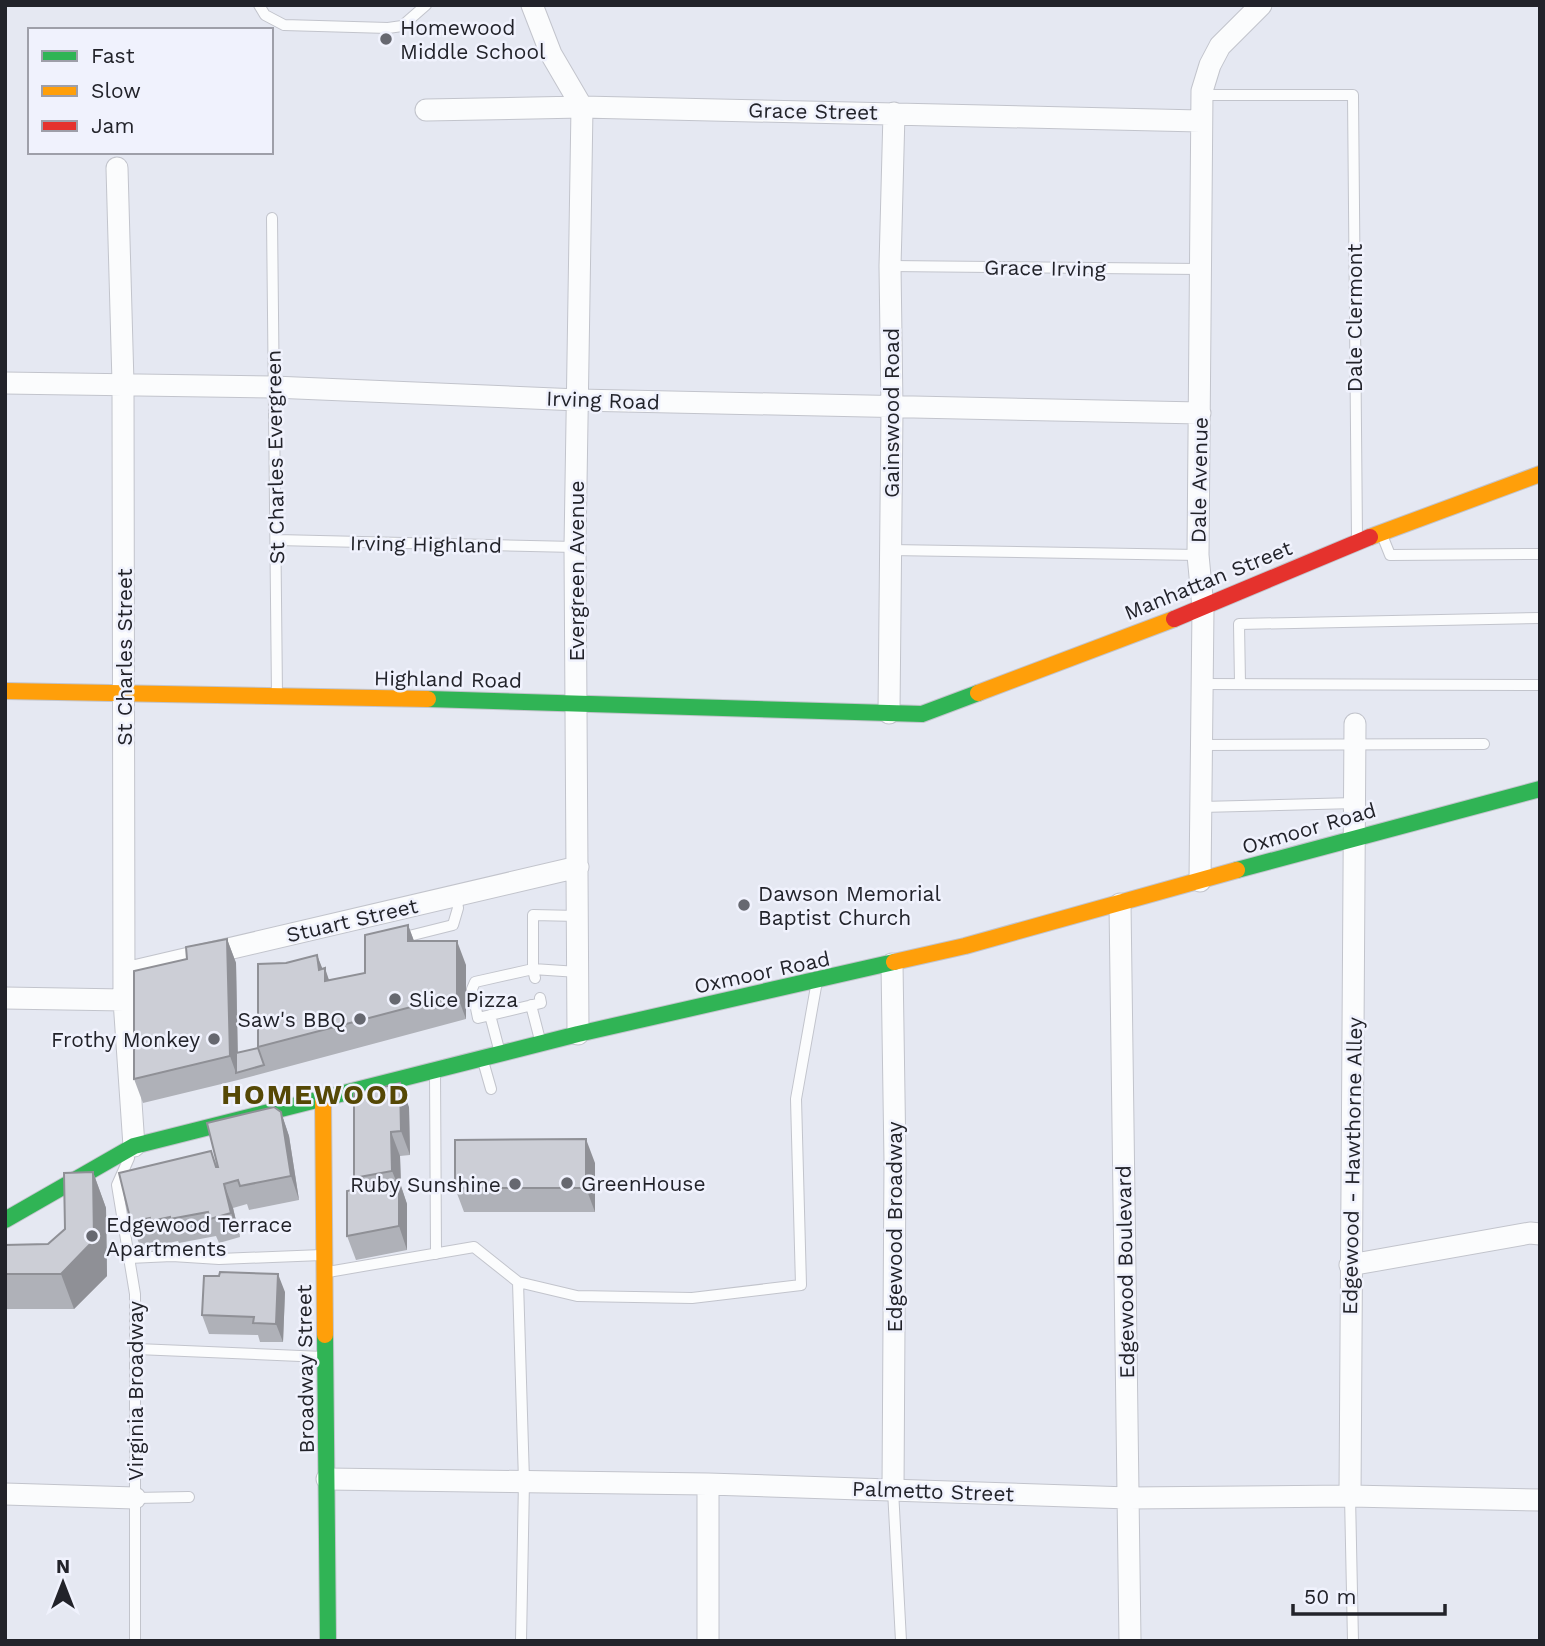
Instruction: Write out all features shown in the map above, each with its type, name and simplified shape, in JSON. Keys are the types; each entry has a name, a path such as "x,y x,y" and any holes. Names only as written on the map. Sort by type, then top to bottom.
{"street":[{"path":"533,5 551,54 582,107"},
{"name":"Dale Avenue","path":"1200,881 1203,608 1198,555 1200,121 1202,95 1210,65 1220,46 1261,5"},
{"name":"Grace Street","path":"426,110 582,107 1200,121"},
{"name":"Evergreen Avenue","path":"578,1034 575,547 582,107"},
{"name":"Gainswood Road","path":"889,713 892,408 890,266 894,113"},
{"name":"St Charles Street","path":"117,168 123,383 124,1000 134,1146"},
{"name":"Irving Road","path":"5,383 123,383 578,400 1200,413"},
{"name":"Manhattan Street","path":"889,713 922,714 1203,608 1357,542 1540,474"},
{"name":"Highland Road","path":"5,691 576,702 889,713"},
{"path":"1355,723 1355,837"},
{"name":"Oxmoor Road","path":"5,1220 134,1146 578,1034 892,964 1540,789"},
{"name":"Edgewood - Hawthorne Alley","path":"1350,1496 1355,837"},
{"name":"Stuart Street","path":"125,974 578,867"},
{"name":"Edgewood Boulevard","path":"1120,904 1130,1641"},
{"name":"Edgewood Broadway","path":"892,964 895,1161 892,1490"},
{"path":"5,998 124,1000"},
{"name":"Broadway Street","path":"323,1098 328,1641"},
{"path":"1350,1265 1531,1233 1540,1234"},
{"name":"Palmetto Street","path":"327,1479 708,1484 1129,1498 1350,1496 1540,1500"},
{"path":"708,1484 708,1641"},
{"path":"5,1494 135,1498"}],"lane":[{"path":"259,5 265,15 284,25 388,28 402,26 426,5"},
{"name":"Dale Clermont","path":"1202,95 1353,95 1357,542"},
{"name":"St Charles Evergreen","path":"272,218 277,696"},
{"name":"Grace Irving","path":"890,266 1199,270"},
{"path":"1381,533 1390,555 1540,554"},
{"name":"Irving Highland","path":"277,540 575,547"},
{"path":"890,550 1198,555"},
{"path":"1240,683 1239,624 1540,618"},
{"path":"1202,684 1540,685"},
{"path":"1201,746 1485,744"},
{"path":"1201,807 1355,803"},
{"path":"391,941 453,925 458,908 456,895"},
{"path":"534,974 533,915 578,916"},
{"path":"541,1043 536,1002 478,1018 472,989 475,982 495,983 534,974 578,972"},
{"path":"325,1272 474,1247 518,1282 577,1296 692,1298 801,1285 796,1099 817,981"},
{"path":"498,1012 500,1054"},
{"path":"482,1058 491,1089"},
{"path":"435,1070 436,1254"},
{"name":"Virginia Broadway","path":"134,1146 117,1185 135,1294 135,1641"},
{"path":"129,1258 172,1256 219,1259 325,1255"},
{"path":"518,1282 524,1481 521,1641"},
{"path":"136,1349 326,1357"},
{"path":"892,1490 901,1641"},
{"path":"1350,1496 1353,1641"},
{"path":"135,1498 189,1497"}],"building":[{"path":"408,925 408,941 457,941 457,995 258,1047 258,964 286,963 317,955 319,970 325,968 325,981 365,973 365,935"},
{"path":"227,939 230,1056 134,1079 134,971 187,959 186,947"},
{"path":"258,1048 264,1065 236,1073 236,1053"},
{"path":"400,1083 401,1131 391,1132 392,1171 354,1178 354,1094"},
{"path":"274,1107 281,1112 291,1176 240,1186 238,1180 224,1184 231,1213 210,1219 208,1212 131,1222 119,1173 211,1151 218,1167 207,1123"},
{"path":"586,1139 586,1188 455,1188 455,1140"},
{"path":"93,1172 94,1240 61,1274 5,1274 5,1245 48,1244 65,1229 64,1173"},
{"path":"399,1180 399,1226 347,1236 347,1191"},
{"path":"220,1272 278,1274 276,1324 253,1323 254,1317 202,1315 204,1276 219,1276"}],"traffic: fast":[{"path":"428,699 922,714 978,693"},
{"path":"1237,870 1540,789"},
{"path":"5,1220 134,1146 578,1034 894,962"},
{"path":"325,1335 328,1641"}],"traffic: slow":[{"path":"1370,537 1540,474"},
{"path":"978,693 1174,619"},
{"path":"5,691 428,699"},
{"path":"894,962 965,946 1237,870"},
{"path":"323,1098 325,1335"}],"traffic: jam":[{"path":"1174,619 1370,537"}],"place":[{"name":"Homewood Middle School","path":"386,39"},
{"name":"Dawson Memorial Baptist Church","path":"744,905"},
{"name":"Slice Pizza","path":"395,999"},
{"name":"Saw's BBQ","path":"360,1019"},
{"name":"Frothy Monkey","path":"214,1039"},
{"name":"GreenHouse","path":"567,1183"},
{"name":"Ruby Sunshine","path":"515,1184"},
{"name":"Edgewood Terrace Apartments","path":"92,1236"}],"district":[{"name":"HOMEWOOD","path":"316,1094"}]}
